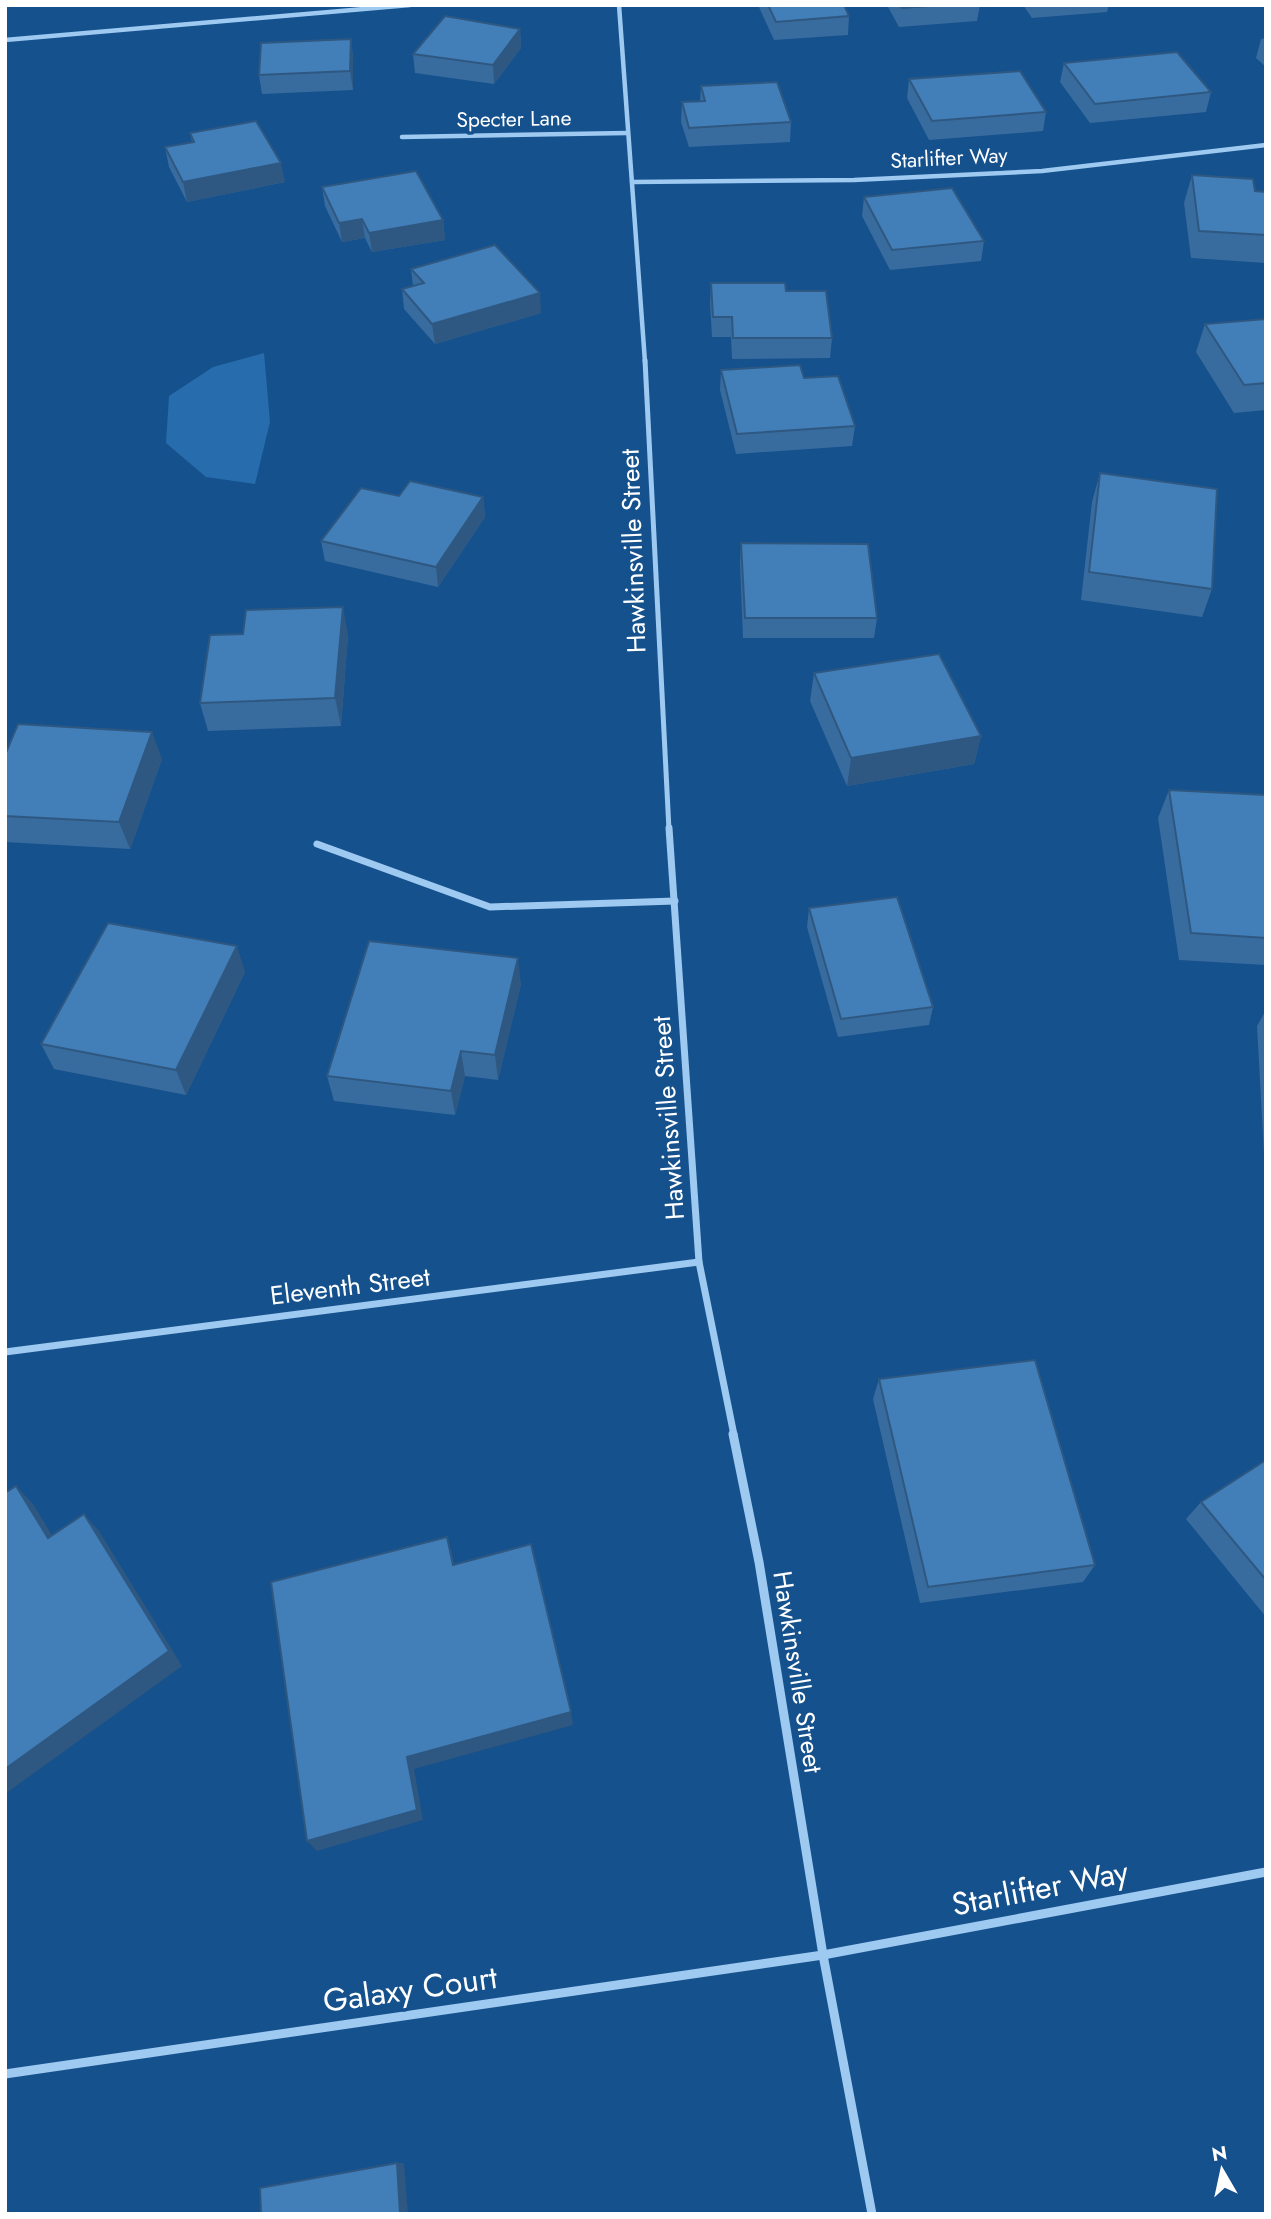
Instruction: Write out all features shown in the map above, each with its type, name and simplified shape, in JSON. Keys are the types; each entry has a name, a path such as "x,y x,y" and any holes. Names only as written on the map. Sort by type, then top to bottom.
{"street":[{"path":"5,40 410,5"},
{"name":"Hawkinsville Street","path":"619,5 649,418 660,703 699,1262 759,1562 823,1955 872,2214"},
{"name":"Specter Lane","path":"402,137 627,133"},
{"name":"Starlifter Way","path":"632,182 854,180 1042,171 1266,145"},
{"path":"317,844 490,908 675,901"},
{"name":"Eleventh Street","path":"5,1352 699,1262"},
{"name":"Starlifter Way","path":"823,1955 1266,1872"},
{"name":"Galaxy Court","path":"5,2074 823,1955"}],"shaded area":[{"path":"264,353 270,422 255,484 206,477 166,443 169,396 213,367"}],"building":[{"path":"768,5 844,5 849,16 776,22"},
{"path":"900,5 945,5 902,8"},
{"path":"445,16 520,29 493,65 413,54"},
{"path":"351,39 350,71 259,75 261,43"},
{"path":"1177,52 1211,92 1095,104 1064,63"},
{"path":"1020,71 1046,112 932,121 909,79"},
{"path":"777,82 791,122 689,128 682,102 705,101 701,86"},
{"path":"256,121 281,163 183,182 165,147 194,142 190,133"},
{"path":"416,171 443,220 369,233 362,219 339,223 322,187"},
{"path":"1192,175 1253,179 1255,191 1266,192 1266,235 1199,231"},
{"path":"952,188 984,241 892,250 864,197"},
{"path":"495,245 540,293 432,324 402,289 424,283 411,269"},
{"path":"711,283 785,283 786,291 826,291 832,338 733,338 732,317 713,317"},
{"path":"1266,319 1266,383 1244,385 1205,324"},
{"path":"800,365 804,378 838,376 855,426 737,434 721,370"},
{"path":"1100,473 1217,489 1212,589 1089,572"},
{"path":"410,481 483,497 436,567 321,541 361,488 399,496"},
{"path":"741,543 868,544 877,618 745,618"},
{"path":"343,607 335,698 200,703 210,635 243,634 246,610"},
{"path":"939,654 981,736 851,758 814,673"},
{"path":"18,724 152,732 119,822 5,816 5,755"},
{"path":"1169,790 1266,795 1266,938 1191,933"},
{"path":"897,897 933,1007 841,1019 809,908"},
{"path":"108,923 237,946 176,1070 41,1044"},
{"path":"369,941 518,958 495,1055 461,1051 451,1091 327,1076"},
{"path":"1035,1360 1095,1565 928,1587 879,1379"},
{"path":"1266,1460 1266,1580 1201,1502"},
{"path":"16,1486 48,1538 84,1514 169,1651 5,1769 5,1493"},
{"path":"447,1537 453,1565 531,1544 571,1712 407,1757 417,1810 307,1841 271,1582"},
{"path":"397,2163 400,2214 261,2214 260,2188"}]}
